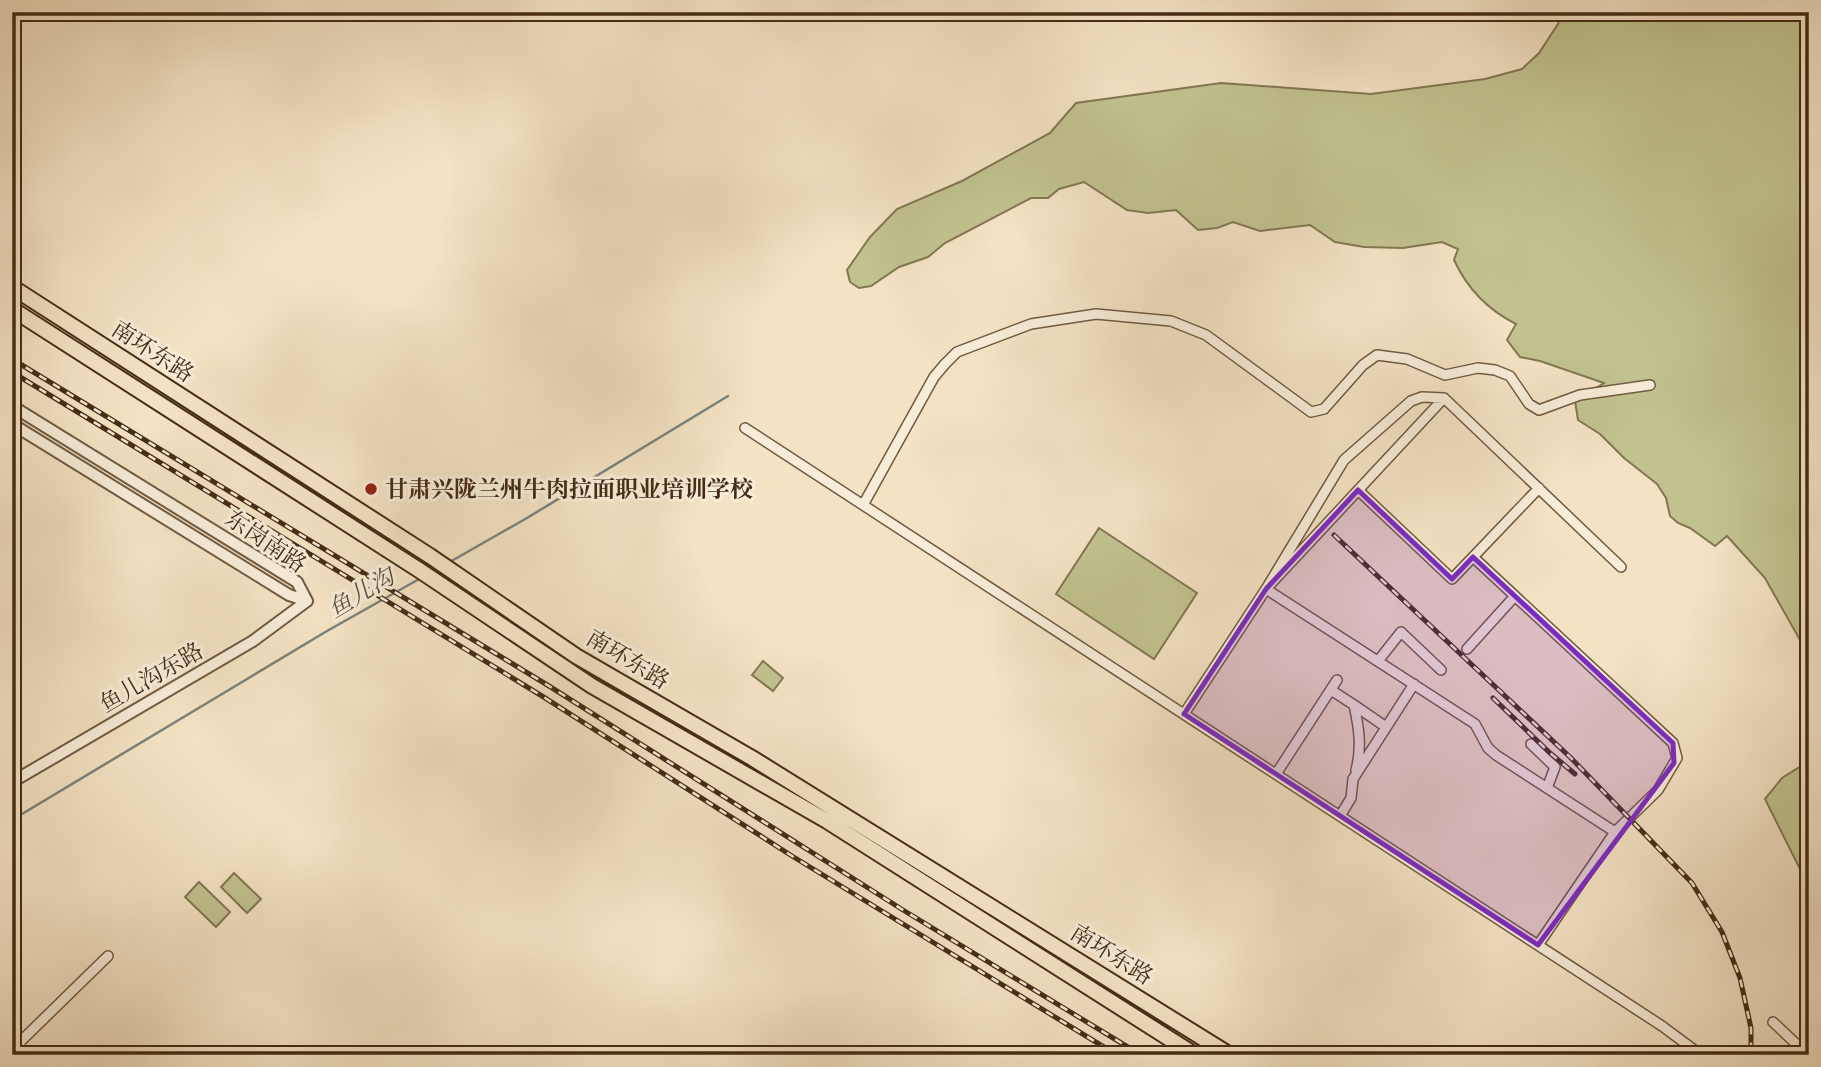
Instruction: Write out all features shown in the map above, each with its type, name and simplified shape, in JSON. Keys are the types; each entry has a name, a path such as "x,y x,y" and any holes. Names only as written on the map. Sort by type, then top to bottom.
{"highway":[{"name":"南环东路","path":"12,287 437,560 602,671 752,758 1230,1055"},
{"name":"南环东路","path":"12,309 419,570 592,686 827,821 1195,1055"},
{"path":"592,686 602,671"}],"street":[{"path":"863,505 934,377 957,352 1031,324 1096,314 1171,321 1206,335 1311,412 1324,410 1363,365 1377,355 1407,359 1445,375 1478,368 1494,370 1510,376 1529,404 1539,410 1580,395 1650,385"},
{"path":"1184,714 1266,589 1344,460 1410,401 1422,397 1444,398 1621,567"},
{"path":"1266,589 1444,398"},
{"name":"东岗南路","path":"12,407 297,582 307,601"},
{"name":"东岗南路","path":"12,424 289,595 307,601"},
{"path":"745,428 1662,1026 1701,1055"},
{"path":"1359,490 1452,579 1539,488"},
{"path":"1473,557 1676,748 1675,763 1658,790 1615,832 1538,945"},
{"path":"1266,589 1475,724 1488,748 1615,832"},
{"path":"1467,649 1515,596"},
{"name":"鱼儿沟东路","path":"12,782 253,641 307,601"},
{"path":"1378,662 1401,632 1441,670"},
{"path":"1276,774 1337,680"},
{"path":"1353,779 1414,684"},
{"path":"1331,690 1387,727"},
{"path":"1340,816 1350,798 1360,755 1360,730 1354,705"},
{"path":"1531,744 1554,764 1555,774 1547,788"},
{"path":"15,1055 21,1041 108,956"},
{"path":"1773,1022 1808,1055"}],"highlighted area":[{"path":"1358,490 1452,579 1473,557 1673,743 1674,763 1538,945 1184,714 1266,589"}],"green space":[{"path":"1562,12 1809,12 1809,656 1765,578 1727,536 1715,546 1678,523 1670,516 1666,498 1657,484 1624,458 1600,434 1578,420 1575,401 1604,383 1520,357 1507,340 1516,324 1479,297 1454,260 1458,249 1442,242 1403,248 1364,247 1335,242 1310,225 1260,231 1233,222 1217,228 1198,230 1176,210 1148,213 1127,210 1084,182 1059,189 1048,198 1031,198 945,243 928,257 899,267 871,286 859,288 850,282 847,270 870,237 897,209 962,181 1050,133 1076,103 1221,83 1371,94 1485,79 1522,69 1539,53 1558,24"},
{"path":"1099,528 1197,593 1154,659 1056,594"},
{"path":"763,661 783,678 773,691 752,675"},
{"path":"1809,761 1809,874 1800,869 1765,799 1782,778"},
{"path":"234,873 261,899 247,913 221,887"},
{"path":"199,882 230,912 216,927 185,897"}],"waterway":[{"name":"鱼儿沟","path":"448,563 728,396"},
{"name":"鱼儿沟","path":"12,820 327,631 421,578"}],"railway":[{"path":"12,359 549,686 903,910 1141,1055"},
{"path":"12,372 542,696 792,856 1117,1055"},
{"path":"1334,535 1570,757 1692,883 1722,932 1740,978 1751,1028 1751,1055"},
{"path":"1493,698 1575,774"}],"place":[{"name":"甘肃兴陇兰州牛肉拉面职业培训学校","path":"371,489"}]}
